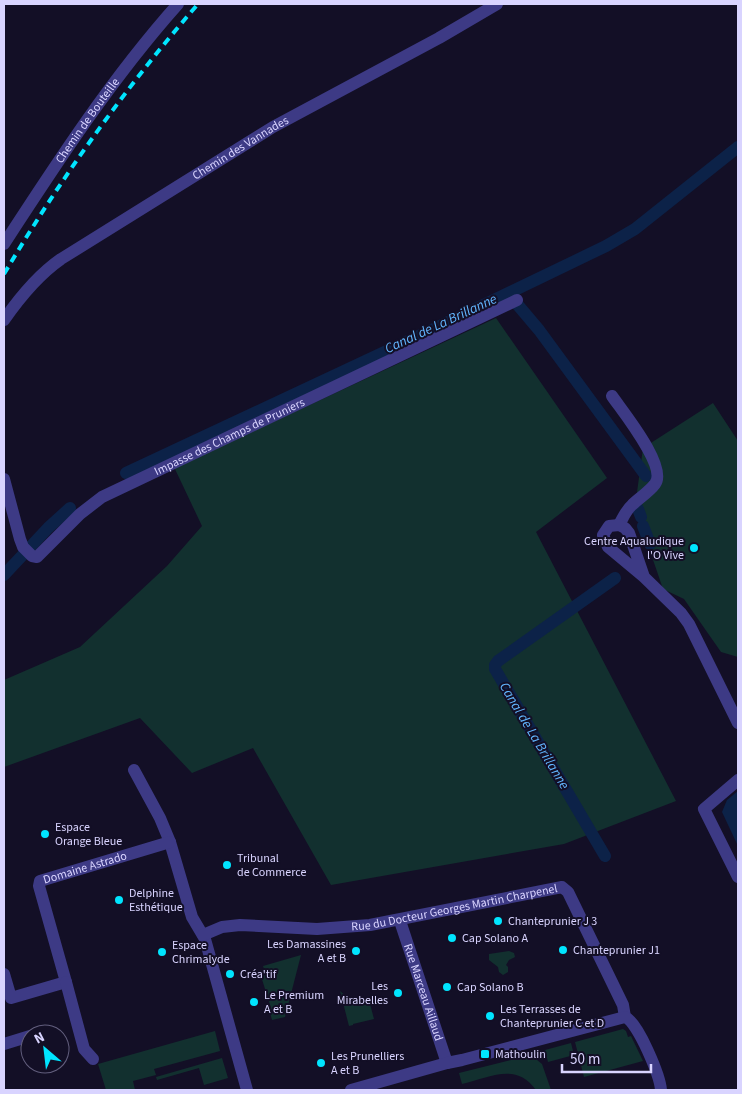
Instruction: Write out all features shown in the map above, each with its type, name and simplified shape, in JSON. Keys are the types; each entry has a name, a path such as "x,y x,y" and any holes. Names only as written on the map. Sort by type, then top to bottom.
{"street":[{"name":"Chemin de Bouteille","path":"4,244 63,152 146,40 178,4"},
{"name":"Chemin des Vannades","path":"4,320 29,288 44,272 61,259 273,127 439,38 497,4"},
{"name":"Impasse des Champs de Pruniers","path":"4,479 17,533 27,551 34,557 38,556 85,510 108,494 516,300"},
{"path":"612,396 652,456 658,474 655,484 630,506 619,524"},
{"path":"644,577 629,534 625,528 619,524 609,526 603,535 605,542 614,553 644,577 682,613 738,723"},
{"path":"134,770 160,818 170,842 190,914 203,935 247,1090"},
{"path":"738,780 704,809 738,877"},
{"name":"Domaine Astrado","path":"93,1059 84,1049 39,882 170,842"},
{"name":"Rue du Docteur Georges Martin Charpenel","path":"203,935 222,927 240,925 317,928 370,925 400,921 564,888 567,890 623,1005 625,1016"},
{"name":"Rue Marceau Aillaud","path":"400,921 447,1063"},
{"path":"4,974 7,999 66,982"},
{"path":"351,1090 625,1016 632,1021 658,1074 661,1090"},
{"path":"4,1044 20,1039"}],"green space":[{"path":"496,318 607,478 536,532 676,801 564,844 331,885 253,748 192,773 140,718 4,767 4,680 80,647 167,566 202,526 174,467"},
{"name":"Centre Aqualudique l'O Vive","path":"713,403 738,441 738,657 721,652 684,599 663,589 635,507 643,448"},
{"path":"509,951 514,953 515,957 509,960 506,965 508,972 503,975 499,972 498,967 489,960 489,954"},
{"path":"301,955 285,1017 272,1020 269,1009 271,1008 260,973 265,972 263,966"},
{"path":"340,991 357,1004 370,1004 374,1019 349,1026"},
{"path":"623,1029 628,1037 631,1036 643,1061 584,1077 575,1042"},
{"path":"215,1031 220,1051 154,1069 156,1075 133,1081 135,1090 106,1090 98,1064"},
{"path":"571,1043 574,1055 548,1062 545,1050"},
{"path":"531,1055 542,1064 551,1090 536,1090 528,1081 520,1076 511,1074 493,1075 462,1084 459,1073"},
{"path":"222,1058 228,1078 204,1085 199,1068 157,1080 156,1077"}],"water":[{"path":"738,791 738,846 722,812 727,800"}],"waterway":[{"name":"Canal de La Brillanne","path":"126,473 606,246 635,229 738,147"},
{"name":"Canal de La Brillanne","path":"517,304 539,330 646,476"},
{"name":"Canal de La Brillanne","path":"4,575 48,528 70,508"},
{"name":"Canal de La Brillanne","path":"638,509 641,517"},
{"name":"Canal de La Brillanne","path":"643,526 650,544"},
{"name":"Canal de La Brillanne","path":"605,856 495,669 495,665 615,578"}],"railway":[{"path":"4,274 48,203 95,135 145,68 198,4"}],"place":[{"name":"Centre Aqualudique l'O Vive","path":"694,548"},
{"name":"Espace Orange Bleue","path":"45,834"},
{"name":"Tribunal de Commerce","path":"227,865"},
{"name":"Delphine Esthétique","path":"119,900"},
{"name":"Chanteprunier J 3","path":"498,921"},
{"name":"Cap Solano A","path":"452,938"},
{"name":"Chanteprunier J1","path":"563,950"},
{"name":"Les Damassines A et B","path":"356,951"},
{"name":"Espace Chrimalyde","path":"162,952"},
{"name":"Créa'tif","path":"230,974"},
{"name":"Cap Solano B","path":"447,987"},
{"name":"Les Mirabelles","path":"398,993"},
{"name":"Le Premium A et B","path":"254,1002"},
{"name":"Les Terrasses de Chanteprunier C et D","path":"490,1016"},
{"name":"Mathoulin","path":"485,1054"},
{"name":"Les Prunelliers A et B","path":"321,1063"}]}
